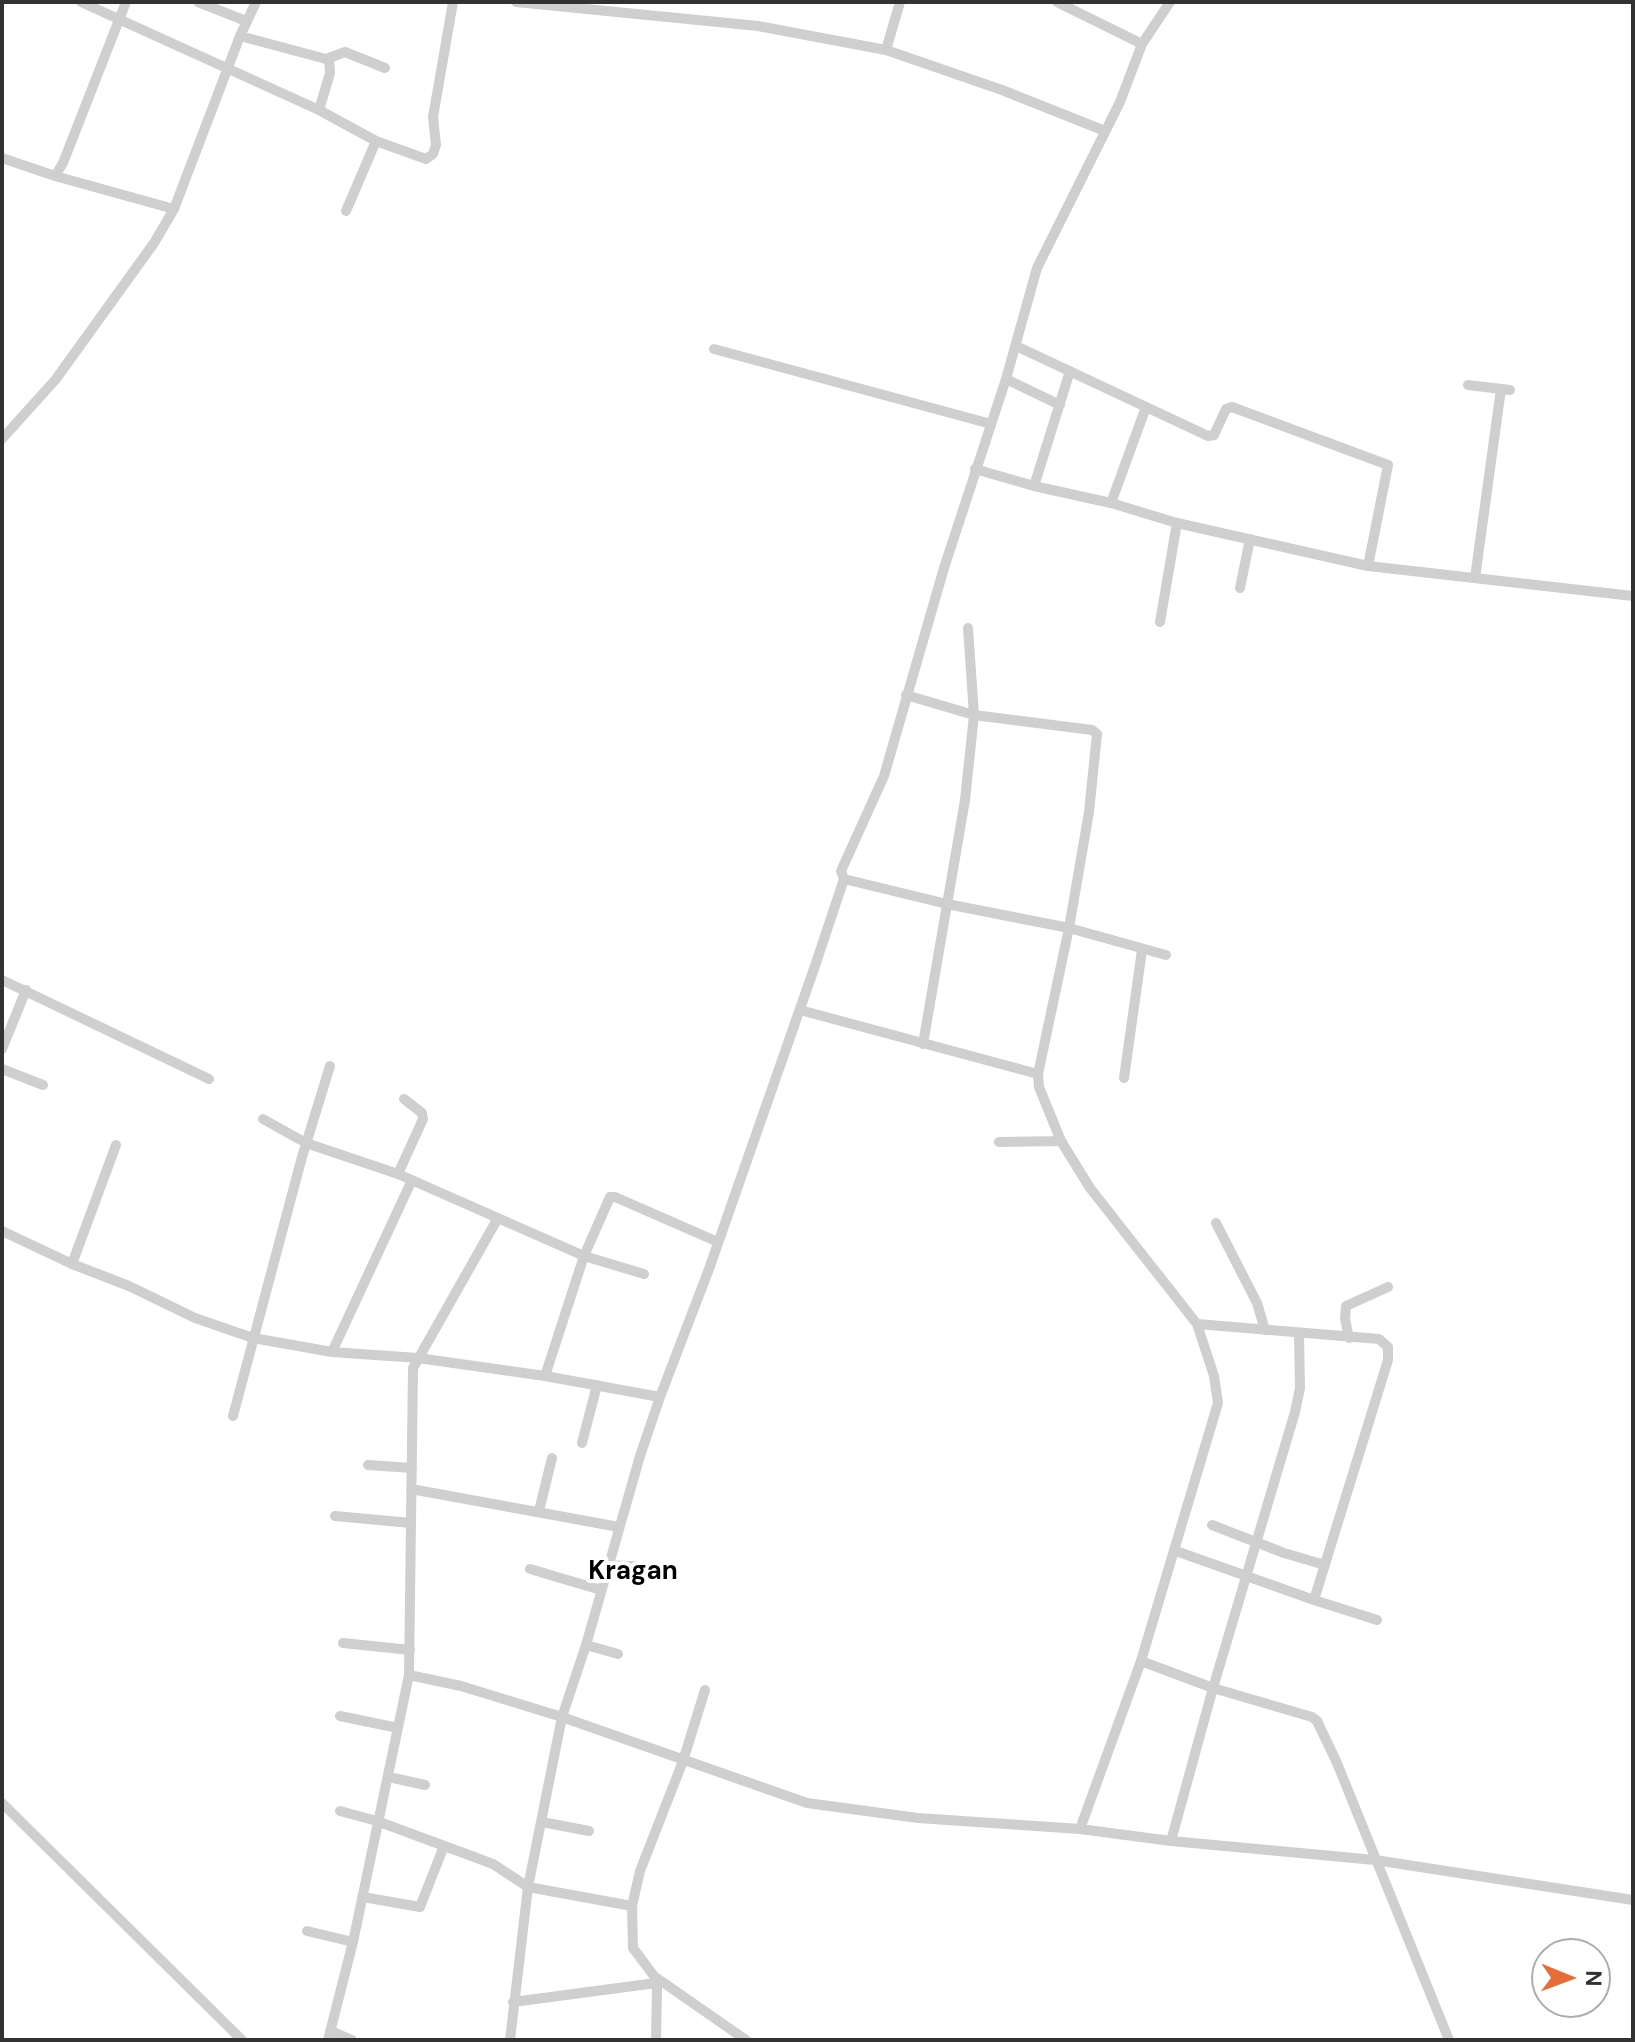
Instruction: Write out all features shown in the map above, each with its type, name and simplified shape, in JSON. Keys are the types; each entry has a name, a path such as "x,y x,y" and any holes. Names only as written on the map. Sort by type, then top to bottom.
{"street":[{"path":"81,2 319,110 376,141 422,158 430,158 436,145 433,117 453,2"},
{"path":"55,176 63,163 126,2"},
{"path":"198,2 246,21"},
{"path":"2,439 56,379 154,243 174,209 256,2"},
{"path":"516,2 758,26 886,50 1002,90 1105,131"},
{"path":"886,50 900,2"},
{"path":"1057,2 1142,44"},
{"path":"510,2040 528,1887 562,1717 660,1397 800,1010 844,879 841,871 884,776 1037,268 1105,131 1142,44 1170,2"},
{"path":"240,36 329,58 345,52 385,68"},
{"path":"319,110 330,73 329,58"},
{"path":"346,211 376,141"},
{"path":"2,158 174,209"},
{"path":"1016,346 1211,436 1226,409 1232,407 1388,465 1368,566"},
{"path":"714,349 991,424"},
{"path":"1034,486 1070,371"},
{"path":"1006,379 1060,405"},
{"path":"1468,385 1506,389 1475,578"},
{"path":"1111,503 1146,407"},
{"path":"975,469 1177,523 1368,566 1633,596"},
{"path":"1160,622 1177,523"},
{"path":"1240,588 1250,539"},
{"path":"923,1044 965,800 974,715 968,628"},
{"path":"906,695 974,715 1092,730 1097,734 1089,812 1069,928 1038,1074 1039,1087 1061,1141 1090,1188 1197,1324 1214,1376 1218,1403 1176,1551 1141,1661 1080,1829"},
{"path":"844,879 947,904 1069,928 1166,955"},
{"path":"1124,1078 1142,950"},
{"path":"2,980 209,1079"},
{"path":"2,1049 26,990"},
{"path":"800,1010 1038,1074"},
{"path":"233,1416 306,1143 330,1066"},
{"path":"2,1069 43,1085"},
{"path":"398,1174 423,1119 422,1113 404,1099"},
{"path":"263,1119 306,1143 398,1174 584,1256 644,1274"},
{"path":"999,1142 1061,1141"},
{"path":"72,1264 116,1145"},
{"path":"332,1352 412,1180"},
{"path":"545,1376 584,1256 606,1201 612,1197 718,1242"},
{"path":"352,2040 329,2035 363,1897 409,1675 413,1368 498,1218"},
{"path":"1216,1223 1257,1303 1265,1330"},
{"path":"2,1231 195,1318 253,1338 332,1352 418,1358 545,1376 660,1397"},
{"path":"1349,1338 1346,1306 1388,1287"},
{"path":"1197,1324 1379,1339 1385,1342 1389,1354 1344,1511 1314,1600"},
{"path":"1171,1841 1297,1404 1300,1388 1299,1334"},
{"path":"582,1443 597,1385"},
{"path":"539,1511 552,1458"},
{"path":"368,1465 412,1468"},
{"path":"411,1489 619,1527"},
{"path":"335,1516 411,1523"},
{"path":"1212,1525 1256,1544 1325,1565"},
{"path":"1176,1551 1377,1620"},
{"path":"609,1565 670,1568"},
{"path":"530,1569 601,1590"},
{"path":"343,1643 410,1650"},
{"path":"586,1645 618,1654"},
{"path":"1141,1661 1317,1721 1337,1763 1449,2040"},
{"path":"409,1675 461,1686 562,1717 807,1803 918,1818 1080,1829 1171,1841 1375,1860 1633,1900"},
{"path":"656,2040 658,1993 655,1980 633,1948 632,1906 640,1871 683,1761 705,1690"},
{"path":"340,1716 398,1728"},
{"path":"389,1777 425,1785"},
{"path":"2,1803 242,2040"},
{"path":"340,1811 377,1821 493,1864 528,1887 632,1906"},
{"path":"542,1822 589,1831"},
{"path":"363,1897 420,1907 444,1846"},
{"path":"307,1931 353,1942"},
{"path":"513,2002 655,1980 746,2040"}],"district":[{"name":"Kragan","path":"633,1572"}]}
